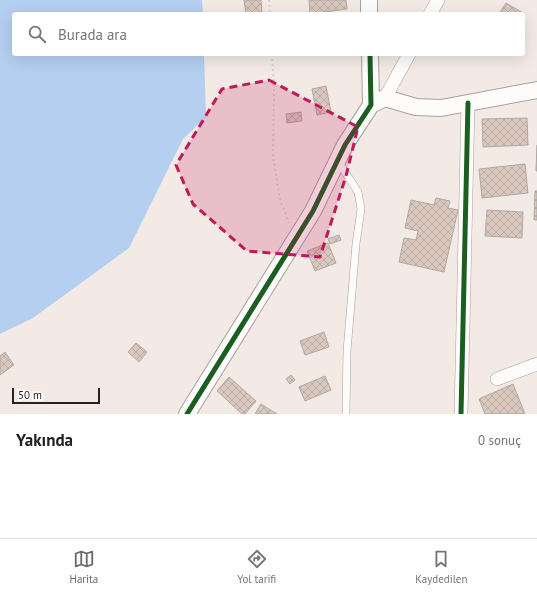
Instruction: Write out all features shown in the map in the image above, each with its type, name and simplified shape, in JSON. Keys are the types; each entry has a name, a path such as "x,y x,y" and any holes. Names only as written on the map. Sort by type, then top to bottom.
{"street":[{"path":"369,0 369,12"},
{"path":"431,12 438,0"},
{"path":"370,56 378,101"},
{"path":"187,414 313,211 337,160 378,101 407,56"},
{"path":"378,101 416,107 441,108 537,90"},
{"path":"461,414 468,103"},
{"path":"497,379 537,364"}],"lane":[{"path":"337,160 358,192 361,209 356,244 347,351 346,414"}],"path":[{"path":"269,0 270,12"},
{"path":"272,56 274,87 273,157 280,200 295,239"}],"highlighted area":[{"path":"269,80 358,127 346,176 320,257 247,251 193,204 176,165 222,89"}],"water":[{"path":"0,0 202,0 203,12 12,12 12,56 204,56 206,117 183,139 129,248 33,318 0,334"}],"building":[{"path":"244,0 261,0 262,12 246,12"},
{"path":"309,0 346,0 347,9 325,12 310,12"},
{"path":"506,3 521,12 500,12"},
{"path":"326,86 331,112 317,115 312,89"},
{"path":"301,112 302,121 287,123 286,114"},
{"path":"527,118 528,145 483,147 482,119"},
{"path":"537,145 537,171 536,171"},
{"path":"525,164 528,193 482,198 479,169"},
{"path":"535,191 537,191 537,220 534,220"},
{"path":"436,198 450,201 448,208 458,210 444,272 399,262 404,238 416,240 418,231 405,228 411,200 434,205"},
{"path":"487,210 523,212 522,238 485,236"},
{"path":"339,235 341,240 330,244 328,239"},
{"path":"328,243 336,263 315,271 307,251"},
{"path":"324,332 329,347 305,355 300,341"},
{"path":"136,343 147,352 139,362 128,352"},
{"path":"5,352 14,365 0,375 0,356"},
{"path":"291,375 295,380 290,384 286,379"},
{"path":"325,376 331,390 305,401 299,387"},
{"path":"229,377 256,401 245,414 242,414 217,391"},
{"path":"513,384 525,414 485,414 479,399"},
{"path":"261,404 277,414 255,414"}],"cycle path":[{"path":"187,414 313,211 345,145 371,105 370,56"},
{"path":"461,414 468,103"}]}
